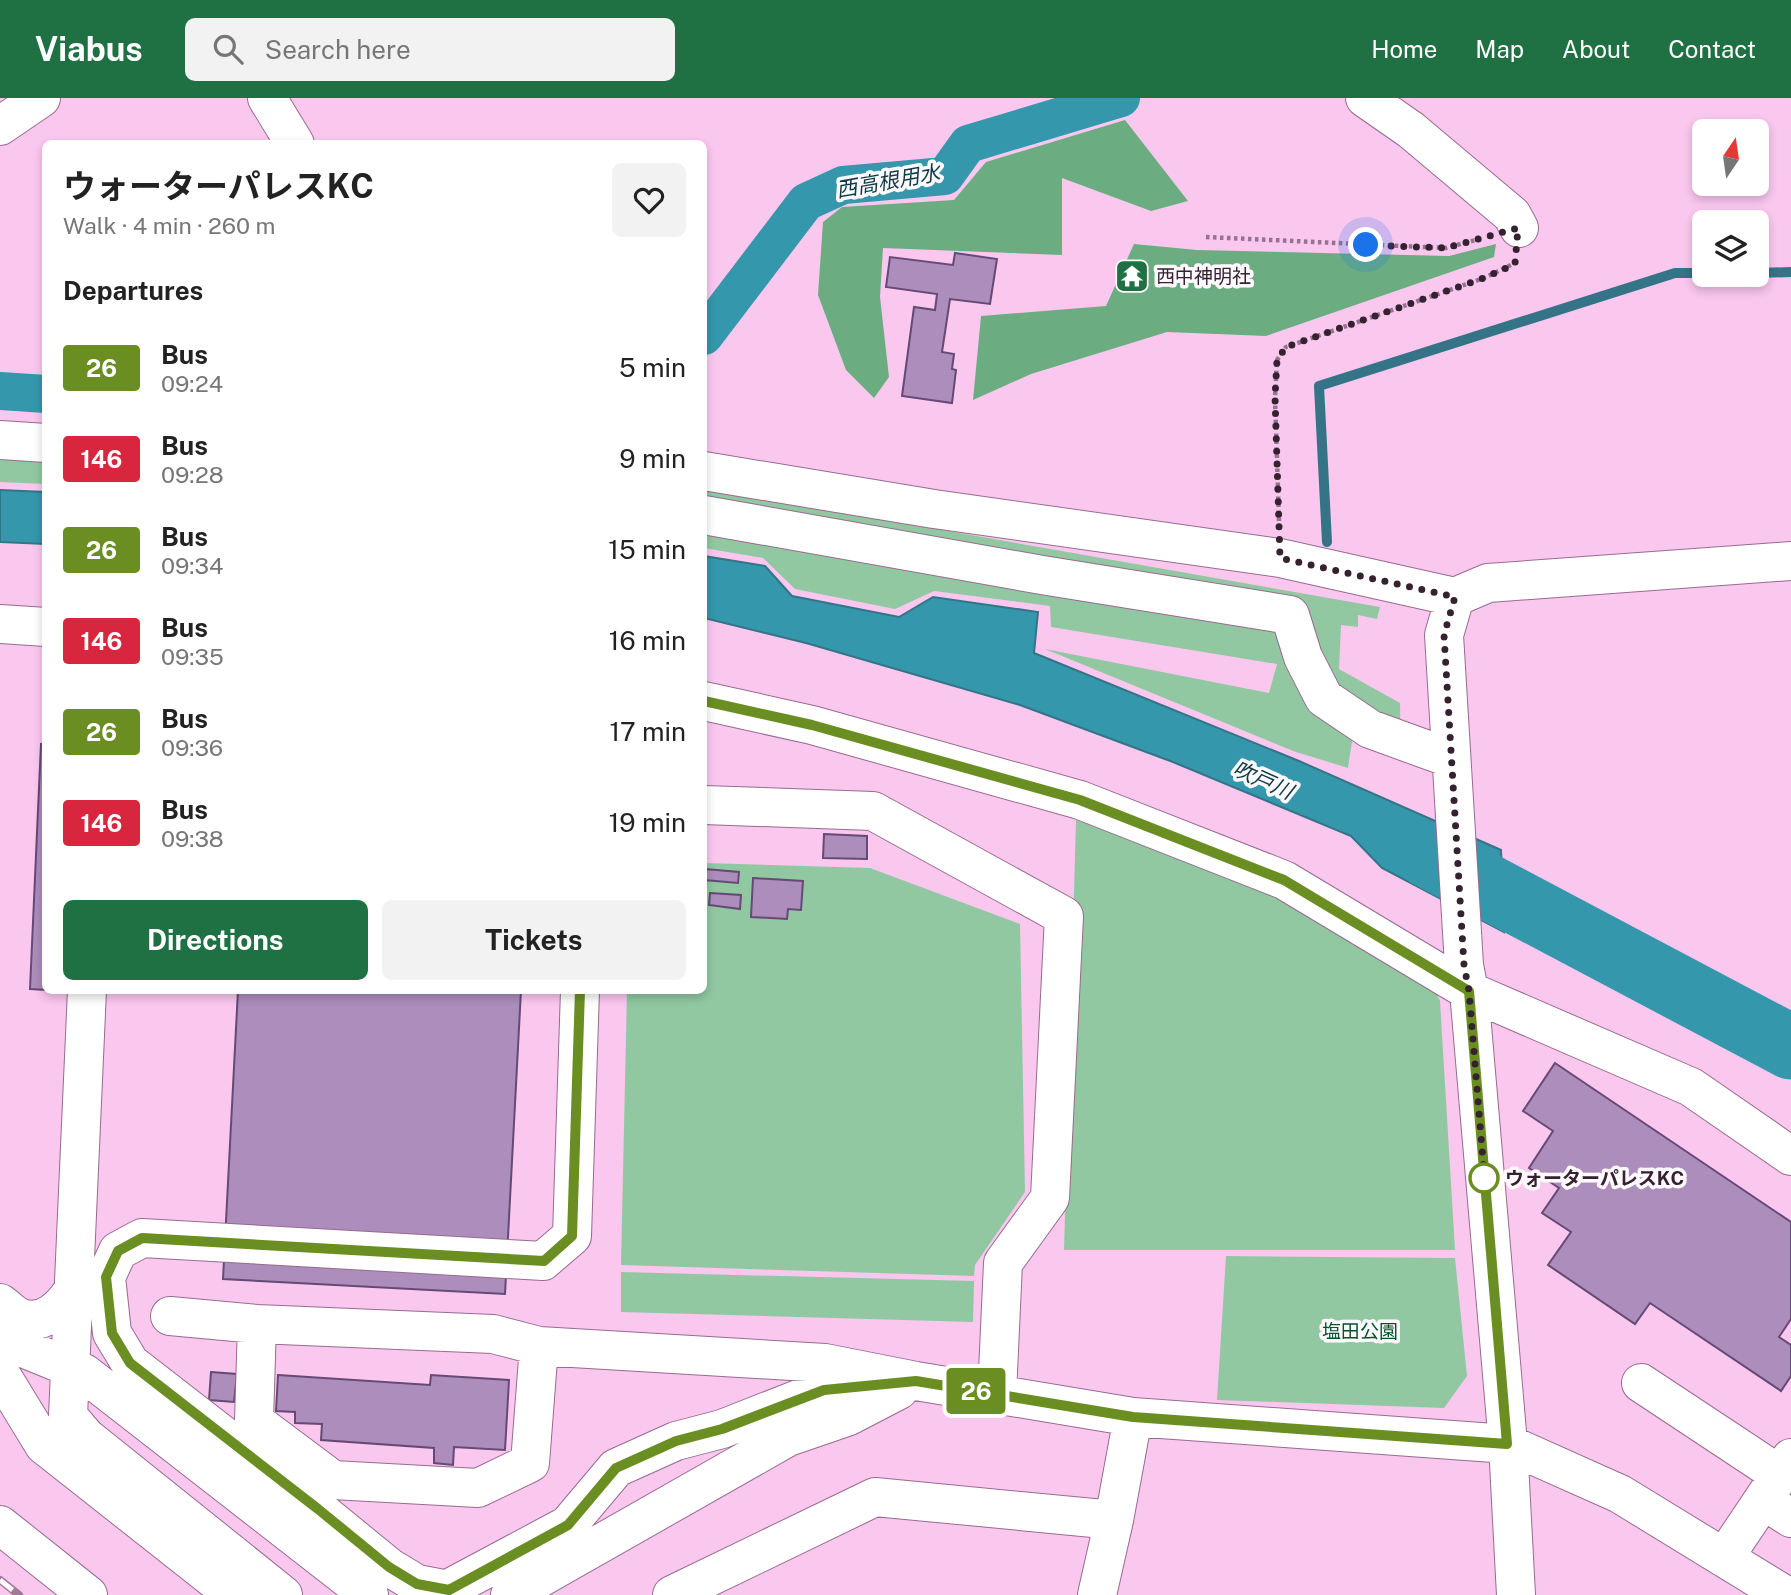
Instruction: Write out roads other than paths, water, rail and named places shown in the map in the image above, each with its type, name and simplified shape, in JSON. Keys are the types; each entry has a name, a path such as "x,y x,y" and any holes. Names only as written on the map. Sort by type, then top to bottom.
{"street":[{"path":"0,126 41,98"},
{"path":"267,98 293,140"},
{"path":"1365,98 1411,130 1512,215 1518,228"},
{"path":"0,440 42,443"},
{"path":"707,471 934,509 1280,558 1455,597 1488,583 1791,561"},
{"path":"707,515 1028,573 1290,615 1303,657 1324,698 1370,729 1451,769"},
{"path":"1455,597 1444,635 1451,769 1466,978 1507,1444 1516,1595"},
{"path":"0,624 42,627"},
{"path":"707,702 812,725 1080,800 1284,880 1466,978 1691,1087 1791,1156"},
{"path":"707,805 873,811 1064,916 1050,1198 1003,1263 997,1394"},
{"path":"87,994 68,1416 86,1437 283,1595"},
{"path":"580,994 572,1236 544,1261 142,1238 118,1251 106,1277 112,1333 130,1363 389,1567 417,1584 443,1593 568,1525 616,1468 628,1462 676,1441 722,1429 824,1390 916,1381"},
{"path":"0,1303 17,1316 37,1320 66,1302 75,1287"},
{"path":"170,1316 257,1324 493,1334 539,1346 825,1363 1133,1417 1507,1444 1620,1494 1785,1595"},
{"path":"257,1324 254,1421 333,1480 478,1488 530,1463 539,1346"},
{"path":"0,1334 13,1344 84,1373 369,1595"},
{"path":"0,1373 44,1445 234,1595"},
{"path":"510,1595 788,1437 849,1416 916,1381"},
{"path":"1641,1382 1781,1488 1724,1558"},
{"path":"1097,1595 1133,1417"},
{"path":"672,1595 875,1497 1114,1520"},
{"path":"0,1525 88,1595"}],"water":[{"path":"0,490 42,492 42,544 0,542"},
{"path":"707,556 765,566 792,596 899,617 933,597 1038,612 1034,653 1299,761 1501,850 1504,932 1382,868 1351,836 1173,762 1020,705 806,643 707,619"}],"waterway":[{"name":"西高根用水","path":"707,332 806,202 843,185 945,176 968,144 1121,98"},
{"path":"1769,273 1791,272"},
{"path":"1327,542 1319,386 1675,273 1692,273"},
{"name":"西高根用水","path":"0,391 42,394"},
{"name":"吹戸川","path":"1426,854 1791,1047"}],"railway":[{"path":"0,1580 19,1595"}],"place":[{"name":"西中神明社","path":"1132,276"},
{"name":"ウォーターパレスKC","path":"1484,1178"}],"park label":[{"name":"塩田公園","path":"1360,1331"}]}
